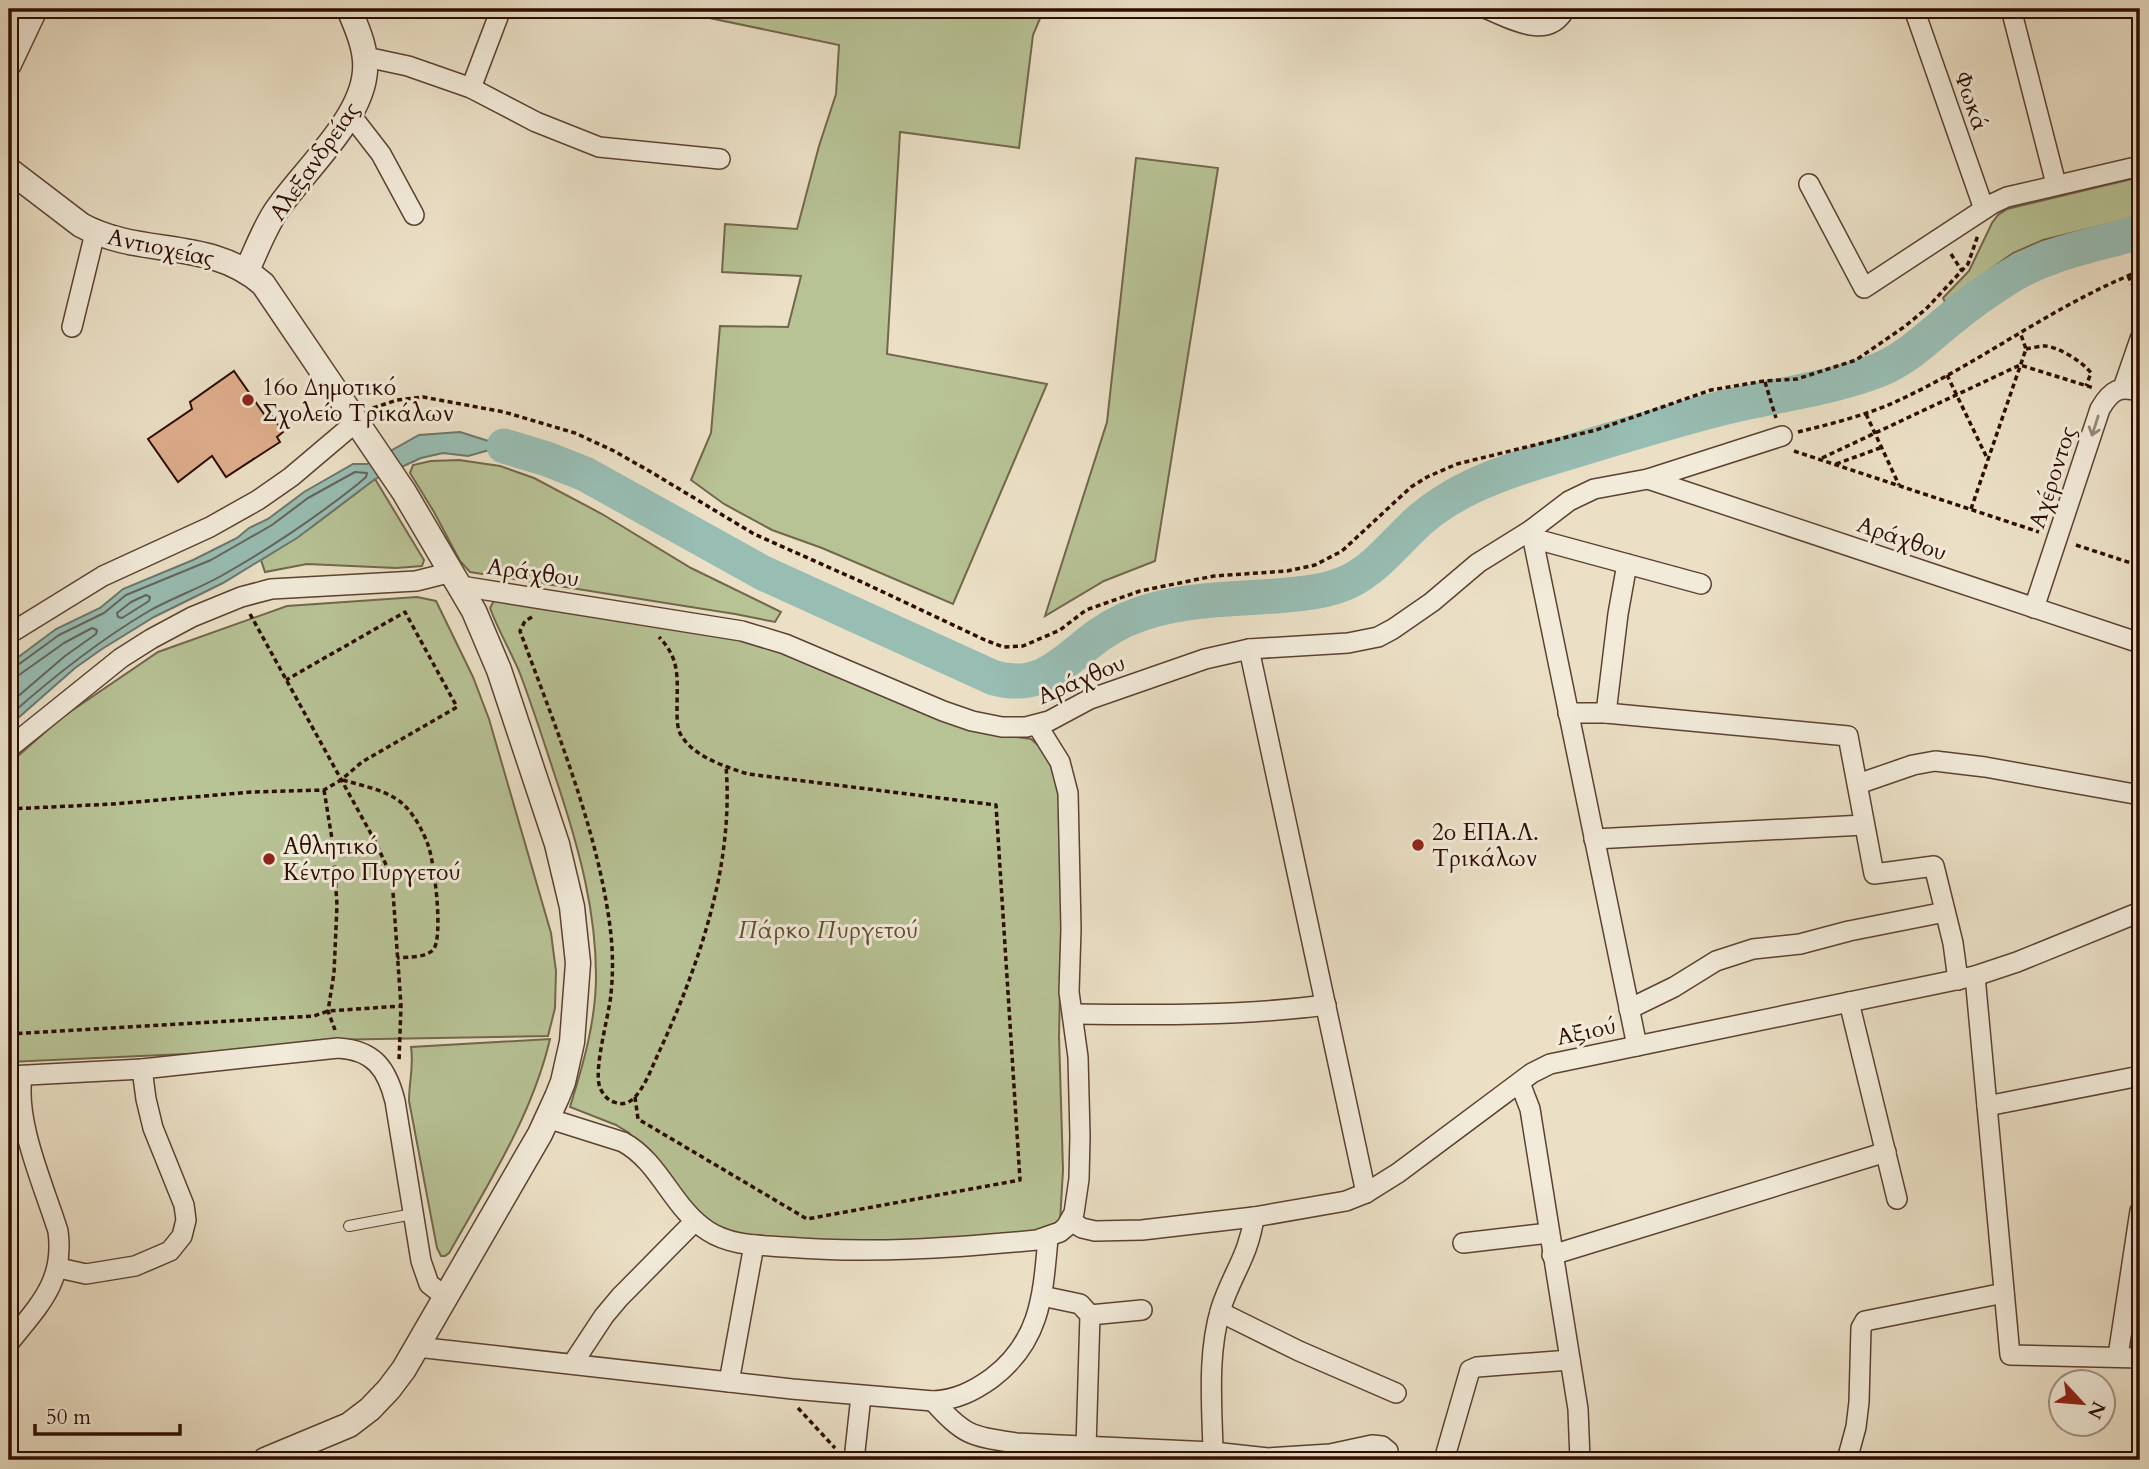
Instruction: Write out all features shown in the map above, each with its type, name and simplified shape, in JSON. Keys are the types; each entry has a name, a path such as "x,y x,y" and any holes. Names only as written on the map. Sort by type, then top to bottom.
{"street":[{"path":"9,64 35,9"},
{"name":"Αλεξανδρείας","path":"247,270 276,211 325,150 350,114 362,90 366,57 349,9"},
{"path":"471,88 500,9"},
{"path":"1487,9 1542,27 1553,23 1565,9"},
{"name":"Φωκά","path":"1914,9 1984,209"},
{"path":"2011,9 2056,184"},
{"path":"366,57 408,66 471,88 536,122 599,147 720,159"},
{"path":"350,114 381,154 414,215"},
{"path":"1809,184 1864,288 1984,209 2007,197 2140,166"},
{"name":"Αντιοχείας","path":"9,170 94,233 122,242 186,251 228,261 247,270"},
{"path":"72,327 94,233"},
{"path":"247,270 263,284 404,492 457,579 499,670 560,853 572,907 578,963 575,1011 563,1082 547,1118 447,1298 417,1346 389,1390 349,1425 265,1460"},
{"name":"Αχέροντος","path":"2034,608 2097,417 2125,391 2140,339"},
{"path":"9,634 103,576 210,527 258,500 360,427"},
{"name":"Αράχθου","path":"457,579 742,631 785,644 972,721 1002,727 1037,725 1090,699 1205,659 1249,649 1348,643 1378,637 1433,602 1478,563 1531,534 1569,501 1594,489 1648,479 1782,436"},
{"name":"Αράχθου","path":"1648,479 2140,643"},
{"path":"1637,1046 1531,534 1701,584"},
{"path":"1606,713 1627,564"},
{"path":"9,748 121,657 192,617 241,597 271,589 457,579"},
{"path":"1249,649 1366,1193"},
{"path":"1568,713 1606,713 1848,736 1874,874 1934,866 1945,912 1967,978 1987,1106 2010,1355 2140,1358"},
{"path":"547,1118 632,1147 656,1171 695,1221 720,1238 754,1245 891,1251 970,1247 1048,1238 1060,1232 1071,1221 1077,1197 1080,1136 1079,1057 1069,992 1070,863 1066,782 1060,762 1037,725"},
{"path":"1858,784 1913,765 1935,761 1985,767 2140,795"},
{"path":"1594,839 1864,825"},
{"path":"1629,1009 1716,961 1754,949 1800,944 1849,931 1945,912"},
{"name":"Αξιού","path":"1071,1221 1088,1230 1121,1232 1254,1217 1335,1204 1366,1193 1414,1162 1520,1083 1550,1064 1967,978 2017,962 2140,912"},
{"path":"1849,1002 1897,1199"},
{"path":"1073,1014 1200,1015 1326,1005"},
{"path":"9,1343 49,1289 59,1268 60,1250 58,1231 21,1113 20,1090 15,1076 142,1069 346,1049 356,1051 378,1063 389,1079 421,1261 429,1284 447,1298"},
{"path":"59,1268 86,1274 135,1266 170,1251 182,1236 186,1220 184,1205 153,1128 142,1069"},
{"path":"1987,1106 2140,1076"},
{"path":"1520,1083 1530,1109 1570,1360 1580,1423 1580,1460"},
{"path":"1552,1255 1886,1152"},
{"path":"2118,1356 2140,1211"},
{"path":"1213,1452 1214,1346 1220,1312 1251,1240 1254,1217"},
{"path":"573,1363 620,1297 695,1221"},
{"path":"1463,1243 1549,1233"},
{"path":"417,1346 861,1396 951,1400 974,1390 1011,1361 1032,1330 1042,1296 1048,1238"},
{"path":"729,1382 754,1245"},
{"path":"1847,1460 1856,1427 1861,1328 1865,1321 2004,1293"},
{"path":"1042,1296 1080,1304 1090,1315 1086,1447"},
{"path":"1090,1315 1142,1310"},
{"path":"1220,1312 1298,1351 1396,1393"},
{"path":"1444,1460 1470,1370 1477,1367 1570,1360"},
{"path":"847,1458 861,1396"},
{"path":"933,1401 950,1419 972,1435 1016,1443 1213,1452 1268,1458 1330,1454 1373,1445 1382,1446 1388,1451 1388,1460"}],"lane":[{"path":"349,1226 413,1214"}],"path":[{"path":"360,427 374,407 397,400 423,397 505,412 575,433 614,451 754,534 985,640 1003,647 1023,646 1060,630 1086,610 1140,591 1214,576 1287,571 1315,565 1342,551 1411,488 1427,477 1457,464 1596,430 1711,390 1764,381 1797,379 1856,360 1905,327 1926,309 1968,264 1984,209"},
{"path":"1782,436 1892,404 2080,299 2140,271"},
{"path":"2128,276 2140,299"},
{"path":"1970,509 2026,349 2020,332"},
{"path":"2026,349 2044,346 2052,348 2081,364 2091,373 2086,386"},
{"path":"1820,459 2020,365 2086,386 2125,391"},
{"path":"1947,375 1988,460"},
{"path":"1764,381 1787,449 2140,566"},
{"path":"1865,413 1899,485"},
{"path":"1836,464 1880,448"},
{"path":"9,1034 314,1016 328,1012 401,1006 393,892 388,869 241,597"},
{"path":"9,809 251,792 324,790 362,762 457,707 405,612 286,680"},
{"path":"533,616 525,621 520,631 590,832 607,908 613,973 598,1081 602,1092 612,1101 624,1103 635,1097 651,1069 683,998 720,875 728,796 726,766"},
{"path":"635,1097 638,1119 807,1219 1020,1180 996,805 760,775 726,766 692,748 682,736 678,728 674,656 658,636"},
{"path":"341,780 390,795 404,805 419,825 429,846 436,886 438,939 434,950 425,955 397,958"},
{"path":"324,790 333,845 337,905 335,960 328,1012 346,1049"},
{"path":"792,1389 797,1407 847,1458"}],"green space":[{"path":"666,9 1044,9 1033,35 1019,148 900,132 887,354 1047,384 953,604 822,548 772,530 724,504 691,480 711,433 720,326 788,327 801,276 722,272 725,224 797,229 836,94 839,45"},
{"path":"1136,158 1218,168 1155,561 1104,581 1045,616 1107,422"},
{"path":"2140,177 2140,216 2043,240 2013,253 1945,302 1943,298 1969,271 1992,223 2007,209"},
{"path":"459,460 500,466 534,478 602,514 691,568 781,612 775,622 470,572 460,561 410,473 413,465"},
{"path":"375,479 424,560 422,566 396,568 307,564 265,572 261,560 313,526"},
{"name":"Αθλητικό Κέντρο Πυργετού","path":"417,597 436,601 473,677 489,719 551,933 556,971 555,1008 548,1036 321,1040 207,1053 9,1062 9,764 61,718 158,652 287,606"},
{"name":"Πάρκο Πυργετού","path":"496,597 746,639 1008,736 1031,739 1052,757 1064,811 1059,1036 1063,1170 1060,1222 1051,1230 886,1243 758,1238 702,1220 629,1133 570,1107 594,1010 596,976 590,904 573,834 535,715 519,671 490,608"},
{"path":"550,1039 532,1095 507,1149 449,1253 441,1256 437,1248 409,1101 411,1047"}],"water":[{"path":"460,432 504,446 468,456 443,453 421,458 375,479 297,538 223,583 154,617 102,649 75,668 9,726 9,664 56,629 100,608 123,589 193,560 237,538 304,492 353,464 367,464 419,435"}],"building":[{"path":"234,371 266,417 271,414 283,432 277,437 280,442 226,477 212,456 178,482 148,439 192,409 190,402"}],"waterway":[{"path":"504,446 585,474 763,573 994,678 1026,680 1051,671 1112,627 1149,611 1201,601 1314,592 1350,581 1379,561 1434,509 1460,492 1504,473 1675,421 1742,403 1822,387 1881,369 1908,353 1978,298 2024,268 2056,255 2140,232"}],"place":[{"name":"16ο Δημοτικό Σχολείο Τρικάλων","path":"248,400"},
{"name":"2ο ΕΠΑ.Λ. Τρικάλων","path":"1418,845"},
{"name":"Αθλητικό Κέντρο Πυργετού","path":"269,859"}]}
